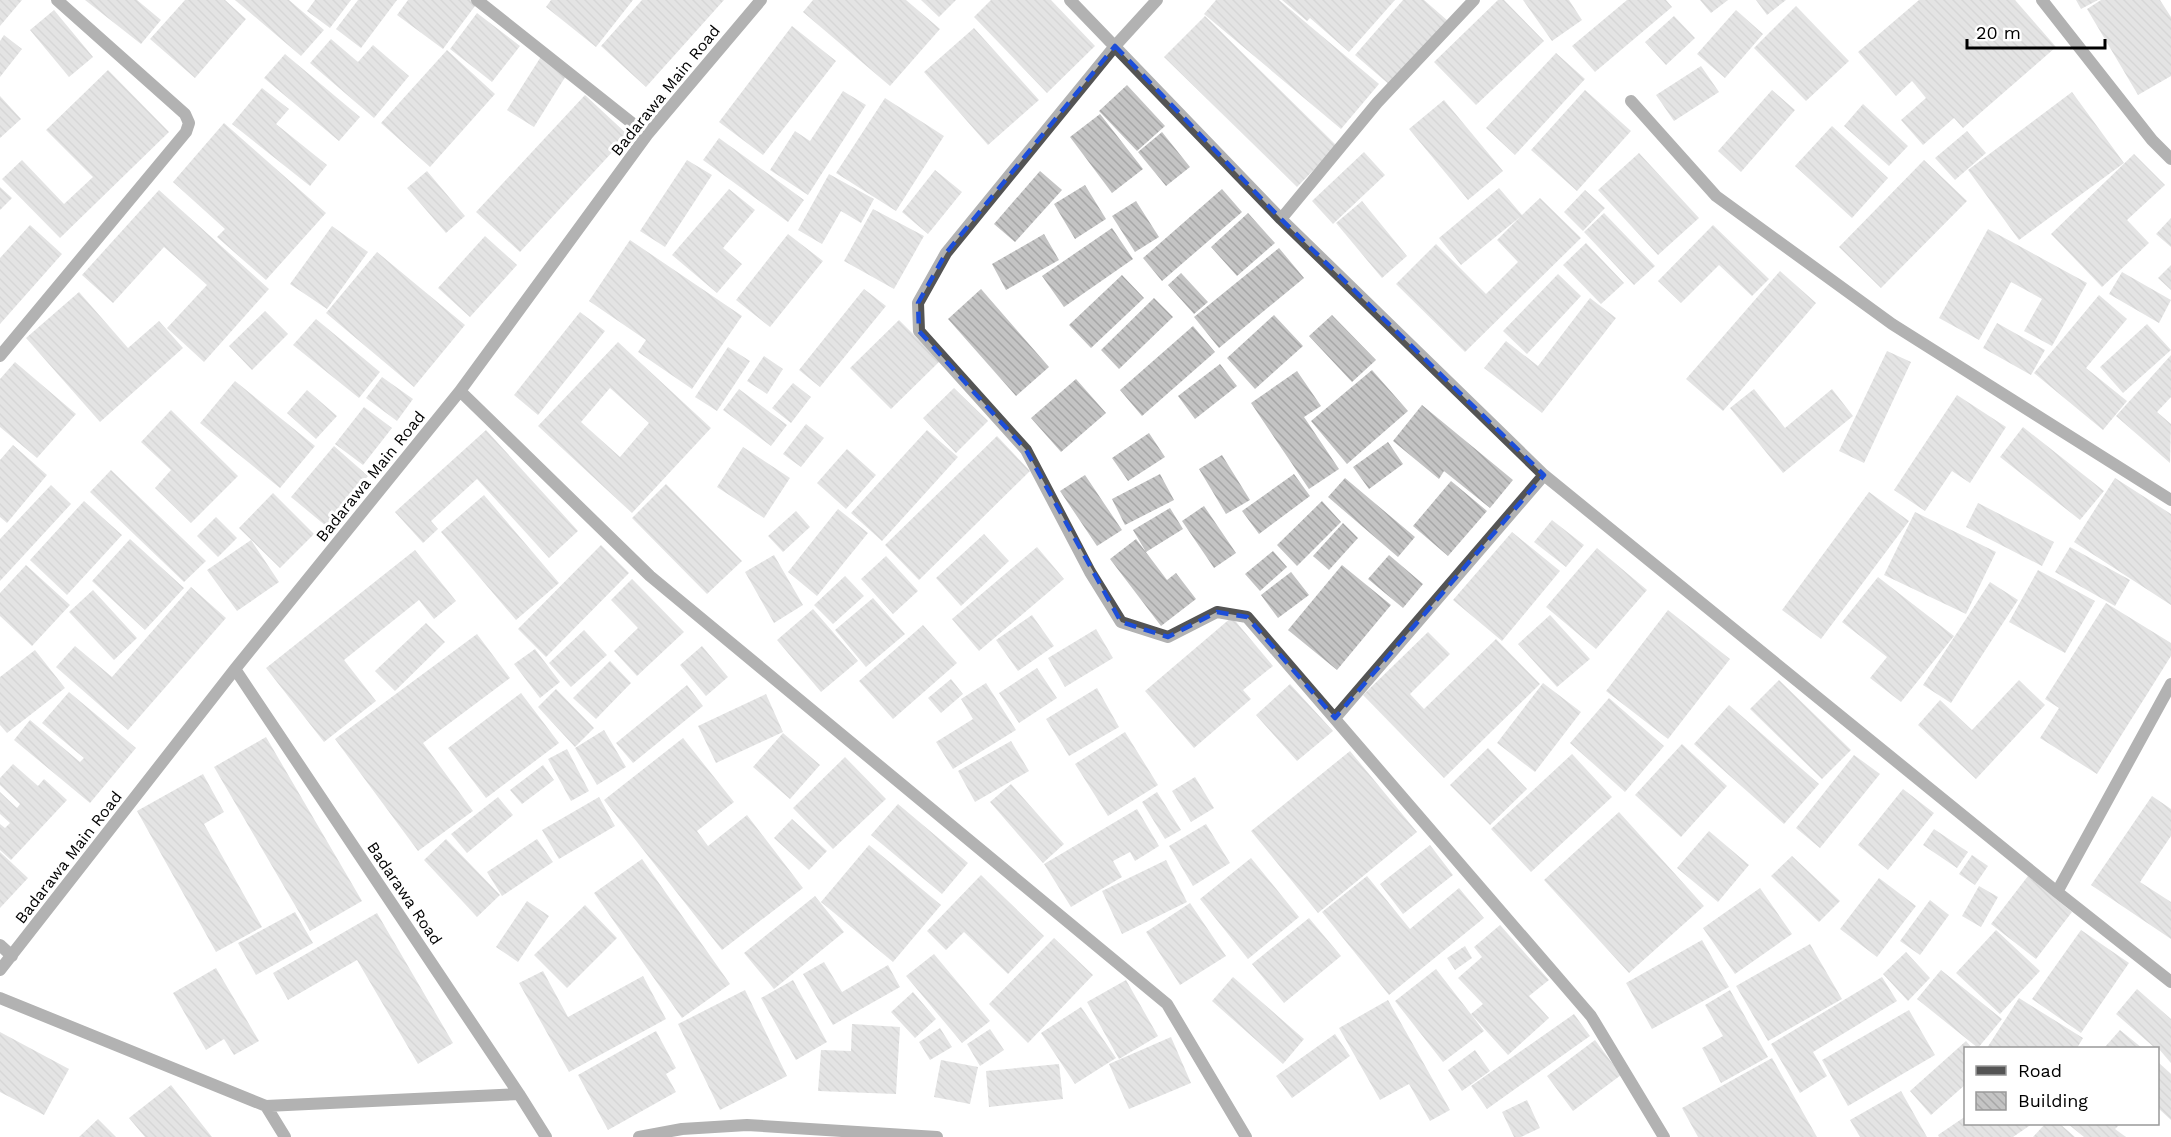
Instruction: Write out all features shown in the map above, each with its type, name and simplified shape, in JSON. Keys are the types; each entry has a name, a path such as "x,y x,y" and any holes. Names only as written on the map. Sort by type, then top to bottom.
{"street":[{"path":"0,356 186,132 189,123 185,114 57,0"},
{"path":"477,0 647,135"},
{"name":"Badarawa Main Road","path":"0,970 235,669 460,392 647,135 761,0"},
{"path":"1070,0 1281,219 1544,475 2056,892 2171,982"},
{"path":"1157,0 1115,46 946,253 918,303 919,331 1026,450 1090,572 1121,622 1168,637 1217,612 1247,617 1591,1016 1665,1137"},
{"path":"1281,219 1377,103 1474,0"},
{"path":"2042,0 2152,140 2171,159"},
{"path":"1631,101 1716,196 1892,324 2171,500"},
{"path":"460,392 650,576 1167,1004 1246,1137"},
{"path":"1335,718 1544,475"},
{"name":"Badarawa Road","path":"235,669 546,1137"},
{"path":"2056,892 2171,684"},
{"path":"0,945 12,956"},
{"path":"0,998 266,1106 519,1094"},
{"path":"266,1106 285,1137"},
{"path":"639,1137 682,1129 747,1125 937,1137"}],"highlighted area":[{"path":"1115,46 1281,219 1544,475 1335,718 1247,617 1217,612 1168,637 1121,622 1026,450 919,331 918,303 946,253"}],"building":[{"path":"0,0 22,0 0,26"},
{"path":"85,0 137,0 161,20 141,44"},
{"path":"185,0 225,0 246,19 195,78 150,39"},
{"path":"235,0 289,0 324,30 301,56"},
{"path":"315,0 351,0 330,28 307,11"},
{"path":"358,0 397,0 361,48 336,29"},
{"path":"408,0 476,0 478,2 443,49 397,15"},
{"path":"551,0 633,0 596,47 546,7"},
{"path":"642,0 724,0 646,87 601,46"},
{"path":"813,0 906,0 940,29 890,86 803,12"},
{"path":"921,0 956,0 939,17"},
{"path":"991,0 1051,0 1095,46 1047,93 974,17"},
{"path":"1216,0 1279,0 1379,84 1341,129 1204,14"},
{"path":"1282,0 1395,0 1349,52 1310,18 1307,21"},
{"path":"1403,0 1424,0 1448,21 1391,86 1355,55"},
{"path":"1498,0 1504,0 1544,41 1476,105 1434,62"},
{"path":"1523,0 1569,0 1582,20 1552,41"},
{"path":"1627,0 1666,0 1672,7 1595,72 1572,46"},
{"path":"1700,0 1728,0 1711,13"},
{"path":"1756,0 1786,0 1767,15"},
{"path":"1919,0 2015,0 2056,47 1963,128 1954,118 1923,145 1901,120 1926,98 1912,81 1896,96 1858,52"},
{"path":"2076,0 2098,0 2081,9"},
{"path":"2101,0 2160,0 2171,17 2171,76 2138,95 2087,9"},
{"path":"1796,6 1849,61 1806,101 1754,48"},
{"path":"54,10 93,57 69,77 30,30"},
{"path":"1736,10 1763,34 1725,78 1697,54"},
{"path":"477,13 520,46 492,82 450,49"},
{"path":"1205,16 1337,146 1297,187 1164,57"},
{"path":"1674,16 1695,38 1666,65 1645,42"},
{"path":"792,26 836,61 763,155 719,122"},
{"path":"974,28 1039,100 988,145 924,72"},
{"path":"4,35 22,49 0,77 0,41"},
{"path":"331,39 358,62 373,45 409,76 374,118 310,63"},
{"path":"447,50 495,94 430,167 381,123"},
{"path":"1556,53 1585,79 1515,155 1486,128"},
{"path":"285,54 360,117 339,141 264,78"},
{"path":"542,55 569,71 534,127 507,110"},
{"path":"1701,66 1719,92 1674,121 1656,95"},
{"path":"108,70 169,132 60,238 2,179 22,160 64,204 93,177 46,130"},
{"path":"1127,85 1165,126 1137,151 1099,111"},
{"path":"262,88 289,109 276,124 327,165 310,186 232,124"},
{"path":"1585,90 1631,131 1577,191 1531,150"},
{"path":"1772,90 1795,110 1741,172 1718,151"},
{"path":"843,91 866,105 808,195 770,170 795,131 810,141"},
{"path":"2072,92 2124,163 2019,240 1968,170"},
{"path":"585,95 628,135 520,252 476,212"},
{"path":"0,96 21,119 0,138"},
{"path":"885,98 944,136 896,211 836,173"},
{"path":"1444,100 1503,171 1468,200 1409,129"},
{"path":"1863,104 1908,146 1889,166 1844,126"},
{"path":"1100,114 1143,169 1112,193 1070,137"},
{"path":"224,123 326,213 266,280 217,237 225,229 173,182"},
{"path":"1832,126 1888,178 1852,218 1795,166"},
{"path":"1967,131 1986,153 1955,180 1935,158"},
{"path":"1162,132 1190,167 1166,186 1138,152"},
{"path":"719,138 804,200 788,222 703,160"},
{"path":"1364,152 1385,175 1333,224 1312,201"},
{"path":"1639,153 1699,218 1658,255 1598,190"},
{"path":"2134,154 2165,185 2127,220 2149,243 2102,287 2051,234"},
{"path":"687,160 712,175 665,247 640,231"},
{"path":"1924,160 1967,201 1881,288 1839,247"},
{"path":"935,170 962,192 928,234 902,212"},
{"path":"427,171 465,216 446,233 407,188"},
{"path":"1040,171 1062,190 1015,242 994,224"},
{"path":"829,174 874,199 861,223 841,211 822,244 798,230"},
{"path":"1085,185 1106,219 1075,239 1054,204"},
{"path":"0,187 12,198 0,210"},
{"path":"1499,188 1522,215 1540,198 1581,238 1465,352 1396,284 1436,244 1486,294 1518,262 1497,240 1520,217 1461,265 1439,238"},
{"path":"729,189 755,210 723,248 742,264 717,293 672,255"},
{"path":"1222,189 1242,212 1162,281 1143,258"},
{"path":"159,190 269,289 204,362 167,328 207,285 164,247 113,303 82,275"},
{"path":"1585,190 1605,208 1583,231 1564,212"},
{"path":"1136,201 1159,237 1135,252 1112,216"},
{"path":"1362,201 1407,256 1382,278 1336,223"},
{"path":"873,209 924,236 894,289 844,261"},
{"path":"1248,213 1275,243 1237,276 1211,247"},
{"path":"1604,213 1655,266 1634,285 1584,232"},
{"path":"2171,218 2171,247 2156,234"},
{"path":"30,225 62,254 0,324 0,258"},
{"path":"1713,225 1769,279 1752,296 1719,265 1681,303 1658,281"},
{"path":"332,226 368,252 327,309 290,284"},
{"path":"1112,228 1133,259 1064,307 1042,276"},
{"path":"1988,229 2087,283 2052,346 2024,331 2042,299 2011,282 1979,340 1939,318"},
{"path":"788,234 823,261 770,327 736,300"},
{"path":"1044,234 1059,260 1006,290 992,264"},
{"path":"485,236 517,265 470,317 438,288"},
{"path":"630,240 742,316 692,389 638,352 646,340 589,301"},
{"path":"1586,243 1624,283 1601,304 1563,265"},
{"path":"1279,248 1304,278 1219,348 1194,317"},
{"path":"377,252 465,325 414,387 326,313"},
{"path":"2171,265 2171,290 2158,278"},
{"path":"1780,271 1816,303 1723,411 1686,379"},
{"path":"2122,272 2171,300 2159,323 2109,294"},
{"path":"1181,273 1208,302 1194,314 1168,285"},
{"path":"1558,274 1581,296 1527,354 1503,331"},
{"path":"1122,275 1144,298 1091,348 1069,325"},
{"path":"864,289 886,306 820,387 799,370"},
{"path":"981,289 1049,367 1016,396 948,319"},
{"path":"79,292 128,348 159,321 183,348 100,422 26,338"},
{"path":"2099,295 2127,319 2086,368 2127,401 2103,430 2034,373"},
{"path":"1154,298 1173,317 1119,369 1101,350"},
{"path":"1590,298 1616,318 1542,413 1484,368 1506,341 1538,366"},
{"path":"265,311 288,334 252,370 229,346"},
{"path":"580,312 605,331 538,415 514,395"},
{"path":"1274,315 1303,346 1255,389 1227,358"},
{"path":"1332,315 1376,360 1352,382 1309,336"},
{"path":"316,319 380,372 359,398 293,345"},
{"path":"899,320 940,361 891,409 850,368"},
{"path":"1997,323 2045,350 2031,375 1983,348"},
{"path":"2147,324 2171,350 2123,393 2100,367"},
{"path":"1193,326 1215,352 1142,416 1120,390"},
{"path":"618,342 711,428 632,513 538,426","holes":["610,388 649,423 620,457 581,422"]},
{"path":"728,347 750,361 717,411 695,397"},
{"path":"1887,351 1911,362 1864,463 1839,451"},
{"path":"2171,355 2171,397 2157,412 2171,424 2170,463 2116,416"},
{"path":"764,356 783,369 767,394 747,381"},
{"path":"15,362 76,414 37,458 0,427 0,379"},
{"path":"1220,364 1237,386 1195,419 1178,396"},
{"path":"1372,370 1408,411 1347,464 1311,421"},
{"path":"1297,371 1321,406 1304,417 1339,469 1309,489 1251,403"},
{"path":"382,377 413,399 397,421 366,398"},
{"path":"1076,379 1106,413 1061,452 1031,418"},
{"path":"235,381 315,446 280,488 200,423"},
{"path":"793,383 811,397 791,423 772,408"},
{"path":"954,388 988,421 956,453 923,418"},
{"path":"739,389 787,425 771,446 723,410"},
{"path":"1754,389 1785,428 1832,389 1853,416 1783,473 1730,408"},
{"path":"307,390 337,416 316,439 287,413"},
{"path":"1957,395 2006,427 1970,483 1952,471 1925,511 1894,490"},
{"path":"1422,405 1513,480 1490,508 1444,471 1439,479 1393,441"},
{"path":"364,407 392,428 363,465 335,444"},
{"path":"171,410 238,476 191,523 155,488 171,470 141,442"},
{"path":"806,424 824,438 801,467 783,454"},
{"path":"2023,427 2104,491 2080,520 2000,457"},
{"path":"486,430 578,531 549,558 477,479 431,521 438,529 423,543 395,512"},
{"path":"927,430 958,457 882,541 851,513"},
{"path":"1149,433 1165,457 1128,481 1112,458"},
{"path":"997,436 1030,471 919,580 885,545"},
{"path":"1388,442 1403,464 1369,489 1353,467"},
{"path":"13,445 47,475 7,523 0,517 0,460"},
{"path":"334,446 368,476 326,526 291,497"},
{"path":"743,447 790,478 764,518 717,487"},
{"path":"847,449 876,475 846,509 817,483"},
{"path":"1222,455 1250,500 1226,514 1199,469"},
{"path":"111,470 206,561 184,582 90,492"},
{"path":"1160,474 1174,500 1125,525 1112,499"},
{"path":"1294,474 1310,496 1259,534 1242,511"},
{"path":"1085,475 1122,530 1097,546 1060,491"},
{"path":"1345,478 1415,537 1398,557 1328,497"},
{"path":"2115,478 2171,514 2171,605 2074,542"},
{"path":"1451,481 1487,511 1448,556 1413,526"},
{"path":"666,484 742,561 707,594 632,518"},
{"path":"51,485 71,504 0,581 0,539"},
{"path":"1869,492 1909,521 1821,639 1782,610"},
{"path":"273,493 314,534 280,568 239,528"},
{"path":"484,495 559,583 516,620 441,532"},
{"path":"84,501 122,535 67,595 30,560"},
{"path":"1322,501 1341,522 1297,566 1277,545"},
{"path":"1978,503 2054,542 2042,566 1966,527"},
{"path":"1204,506 1236,553 1214,568 1182,521"},
{"path":"1170,508 1183,529 1146,552 1133,530"},
{"path":"838,509 868,533 817,596 788,572"},
{"path":"796,511 810,527 783,552 768,536"},
{"path":"1915,512 1996,552 1966,614 1884,575"},
{"path":"216,517 237,538 218,557 197,536"},
{"path":"1552,520 1584,545 1566,567 1534,542"},
{"path":"1343,523 1358,538 1329,570 1313,556"},
{"path":"1512,532 1560,571 1502,641 1453,600"},
{"path":"984,534 1009,561 961,606 936,578"},
{"path":"130,539 184,588 145,630 92,581"},
{"path":"1136,539 1167,580 1176,573 1196,599 1161,626 1110,559"},
{"path":"251,540 279,582 237,611 207,570"},
{"path":"601,545 629,573 546,657 518,629"},
{"path":"1037,547 1064,579 979,651 952,619"},
{"path":"2070,547 2130,580 2115,606 2055,572"},
{"path":"1597,548 1647,590 1596,649 1546,607"},
{"path":"415,550 456,601 434,619 419,600 344,660 376,701 324,742 266,668"},
{"path":"1273,551 1287,567 1260,591 1245,574"},
{"path":"774,555 803,605 774,623 745,572"},
{"path":"1389,555 1423,584 1403,608 1368,579"},
{"path":"886,556 918,591 893,614 861,579"},
{"path":"26,565 70,605 32,646 0,616 0,593"},
{"path":"1342,565 1391,605 1337,670 1288,630"},
{"path":"2038,570 2095,601 2065,653 2009,622"},
{"path":"1291,572 1309,595 1278,618 1261,595"},
{"path":"845,576 864,596 833,624 814,605"},
{"path":"1878,577 1954,636 1901,702 1870,678 1887,657 1842,622"},
{"path":"632,579 684,632 637,676 614,651 638,628 611,600"},
{"path":"1990,582 2018,600 1951,703 1923,685"},
{"path":"191,587 226,618 128,730 56,667 75,646 112,677"},
{"path":"93,590 137,638 114,660 69,612"},
{"path":"873,598 905,634 866,667 835,630"},
{"path":"2106,603 2171,643 2171,656 2097,774 2040,738 2059,708 2045,699"},
{"path":"813,609 858,661 821,692 777,640"},
{"path":"1668,610 1730,659 1668,739 1606,691"},
{"path":"1032,615 1054,646 1018,671 996,640"},
{"path":"1550,615 1590,659 1557,687 1518,644"},
{"path":"1232,617 1273,666 1243,690 1251,699 1194,748 1145,691"},
{"path":"426,623 445,642 395,691 375,671"},
{"path":"923,625 957,663 893,719 859,681"},
{"path":"1096,629 1113,658 1065,687 1048,658"},
{"path":"584,630 607,655 571,687 549,663"},
{"path":"1428,632 1450,654 1410,694 1424,709 1496,639 1540,684 1444,778 1363,695"},
{"path":"477,634 510,678 423,743 473,811 418,851 335,739"},
{"path":"702,646 728,677 706,696 680,665"},
{"path":"535,649 560,682 540,698 514,664"},
{"path":"35,650 65,688 7,733 0,725 0,677"},
{"path":"610,661 631,683 596,719 573,698"},
{"path":"1037,668 1057,698 1019,723 999,693"},
{"path":"951,679 963,694 941,713 928,698"},
{"path":"1779,680 1851,750 1822,779 1750,709"},
{"path":"2019,680 2045,705 1976,779 1918,725 1940,700 1972,730"},
{"path":"986,683 1016,730 953,769 936,742 973,719 961,699"},
{"path":"1543,683 1581,712 1535,772 1497,743"},
{"path":"1290,684 1333,731 1297,761 1256,715"},
{"path":"687,685 703,706 633,763 616,743"},
{"path":"1097,688 1119,727 1069,756 1046,719"},
{"path":"556,689 594,728 575,747 538,707"},
{"path":"69,692 136,748 90,803 14,740 30,720 80,762 84,758 42,723"},
{"path":"521,693 559,743 486,798 448,748"},
{"path":"766,694 783,732 716,763 698,726"},
{"path":"1609,698 1664,746 1625,792 1570,743"},
{"path":"1729,705 1819,784 1784,824 1694,744"},
{"path":"604,730 626,767 597,785 575,748"},
{"path":"1125,732 1158,785 1108,816 1075,764"},
{"path":"783,733 820,765 790,799 753,767"},
{"path":"266,737 362,901 310,931 214,767"},
{"path":"683,738 734,802 697,831 708,846 747,815 803,888 722,950 604,800"},
{"path":"1011,741 1029,771 975,802 958,771"},
{"path":"1682,744 1727,786 1681,837 1635,795"},
{"path":"1488,748 1527,789 1490,825 1450,785"},
{"path":"567,749 589,791 571,801 548,759"},
{"path":"1350,751 1417,832 1318,913 1251,831"},
{"path":"1572,754 1612,797 1531,872 1491,829"},
{"path":"1854,755 1880,774 1820,848 1796,828"},
{"path":"845,757 886,799 833,849 793,808"},
{"path":"13,764 38,786 44,779 67,800 11,860 0,850 0,824 5,828 10,823 0,814 0,792 17,808 20,804 0,785 0,778"},
{"path":"543,765 554,780 522,804 510,790"},
{"path":"203,774 224,812 204,824 262,927 216,952 137,811"},
{"path":"1195,777 1214,808 1191,822 1172,791"},
{"path":"1011,784 1064,844 1043,863 990,802"},
{"path":"1903,789 1934,813 1888,870 1858,845"},
{"path":"1157,792 1181,830 1165,839 1142,802"},
{"path":"2152,796 2171,809 2171,836 2140,882 2171,902 2171,939 2091,885"},
{"path":"498,797 513,815 467,853 451,834"},
{"path":"599,797 615,826 559,859 542,830"},
{"path":"898,804 968,863 942,894 871,835"},
{"path":"1137,809 1159,846 1135,861 1130,852 1113,861 1122,877 1071,907 1044,864"},
{"path":"1619,812 1704,906 1629,973 1544,880"},
{"path":"792,819 827,851 809,870 774,838"},
{"path":"1206,824 1230,863 1193,886 1169,846"},
{"path":"1934,829 1968,852 1957,868 1923,845"},
{"path":"1709,831 1749,865 1718,902 1677,868"},
{"path":"446,839 500,895 477,917 424,860"},
{"path":"537,839 553,862 502,896 487,872"},
{"path":"869,845 941,905 893,962 821,902"},
{"path":"1430,845 1453,875 1403,914 1380,884"},
{"path":"0,852 28,878 0,908"},
{"path":"1972,855 1988,866 1975,885 1959,874"},
{"path":"1792,856 1840,901 1819,922 1771,876"},
{"path":"1251,858 1299,917 1248,959 1200,899"},
{"path":"642,859 730,984 682,1018 594,893"},
{"path":"1166,860 1187,902 1122,934 1102,891"},
{"path":"981,875 1044,936 1008,974 964,932 946,950 927,931"},
{"path":"1367,876 1410,929 1459,888 1484,918 1389,995 1322,912"},
{"path":"2028,876 2072,912 2036,959 1991,924"},
{"path":"1879,878 1916,906 1877,957 1840,929"},
{"path":"1979,886 1998,897 1981,927 1962,916"},
{"path":"1760,888 1792,934 1735,974 1703,928"},
{"path":"815,896 844,932 774,989 744,953"},
{"path":"1930,900 1949,915 1920,955 1900,941"},
{"path":"527,901 549,916 518,962 496,947"},
{"path":"1190,903 1226,956 1180,985 1146,932"},
{"path":"585,905 617,938 567,988 534,955"},
{"path":"295,912 313,943 256,975 238,943"},
{"path":"377,913 453,1043 418,1064 357,960 288,1000 273,973"},
{"path":"1309,918 1341,956 1284,1003 1252,964"},
{"path":"1500,925 1549,980 1529,996 1549,1018 1508,1055 1471,1014 1483,1004 1458,978 1482,957 1474,947"},
{"path":"1996,930 2040,971 2000,1014 1956,973"},
{"path":"2081,930 2129,963 2081,1033 2032,999"},
{"path":"1054,938 1093,975 1028,1043 989,1004"},
{"path":"1702,940 1729,987 1652,1029 1626,983"},
{"path":"1810,944 1842,999 1768,1041 1736,986"},
{"path":"1465,946 1472,958 1455,970 1447,958"},
{"path":"1906,952 1930,978 1908,1001 1883,974"},
{"path":"934,954 990,1021 962,1043 906,976"},
{"path":"824,962 842,992 888,965 900,987 833,1025 803,974"},
{"path":"216,968 259,1041 234,1055 224,1039 206,1050 173,993"},
{"path":"1436,969 1484,1031 1443,1062 1395,1001"},
{"path":"1941,970 2002,1019 1977,1047 1917,999"},
{"path":"543,971 568,1017 643,976 666,1019 569,1072 519,983"},
{"path":"1233,977 1304,1039 1283,1064 1212,1001"},
{"path":"1882,977 1897,1001 1813,1052 1827,1076 1800,1093 1771,1044"},
{"path":"793,980 827,1042 796,1060 761,998"},
{"path":"1126,980 1158,1036 1119,1059 1087,1002"},
{"path":"2137,989 2171,1019 2171,1063 2159,1047 2154,1047 2116,1014"},
{"path":"745,990 787,1076 720,1110 678,1024"},
{"path":"1730,990 1768,1057 1721,1083 1702,1048 1723,1036 1705,1005"},
{"path":"913,992 936,1019 915,1038 891,1012"},
{"path":"2019,998 2083,1038 2078,1047 1988,1047"},
{"path":"1388,1000 1450,1110 1430,1121 1409,1084 1380,1100 1339,1028"},
{"path":"1081,1007 1116,1058 1075,1084 1041,1033"},
{"path":"1909,1010 1935,1055 1848,1106 1822,1060"},
{"path":"1574,1014 1590,1036 1487,1109 1471,1086"},
{"path":"852,1024 900,1027 896,1094 818,1091 821,1050 851,1051"},
{"path":"940,1028 952,1047 930,1060 919,1042"},
{"path":"990,1029 1004,1050 980,1066 967,1044"},
{"path":"2120,1030 2141,1047 2105,1047"},
{"path":"656,1031 676,1068 666,1074 676,1092 608,1130 578,1075"},
{"path":"0,1032 69,1069 44,1115 0,1092"},
{"path":"1335,1034 1350,1056 1292,1098 1276,1076"},
{"path":"1171,1037 1191,1083 1129,1109 1109,1064"},
{"path":"1595,1040 1621,1075 1573,1111 1547,1076"},
{"path":"1966,1041 1971,1047 1964,1047 1964,1086 1931,1115 1910,1091"},
{"path":"1475,1050 1490,1071 1462,1091 1448,1070"},
{"path":"1772,1058 1817,1137 1698,1137 1682,1108"},
{"path":"941,1060 978,1067 970,1104 934,1097"},
{"path":"2159,1063 2171,1074 2171,1120 2159,1109"},
{"path":"1059,1064 1063,1099 989,1107 986,1071"},
{"path":"171,1085 212,1137 145,1137 129,1118"},
{"path":"1901,1091 1927,1137 1860,1137 1850,1120"},
{"path":"1527,1100 1540,1128 1521,1137 1514,1137 1502,1112"},
{"path":"1964,1117 1964,1125 2031,1125 2013,1137 1939,1137 1938,1135"},
{"path":"98,1119 116,1137 79,1137"},
{"path":"2044,1125 2061,1125 2075,1137 2033,1137"},
{"path":"2069,1125 2119,1125 2115,1129 2126,1137 2084,1137"}]}
